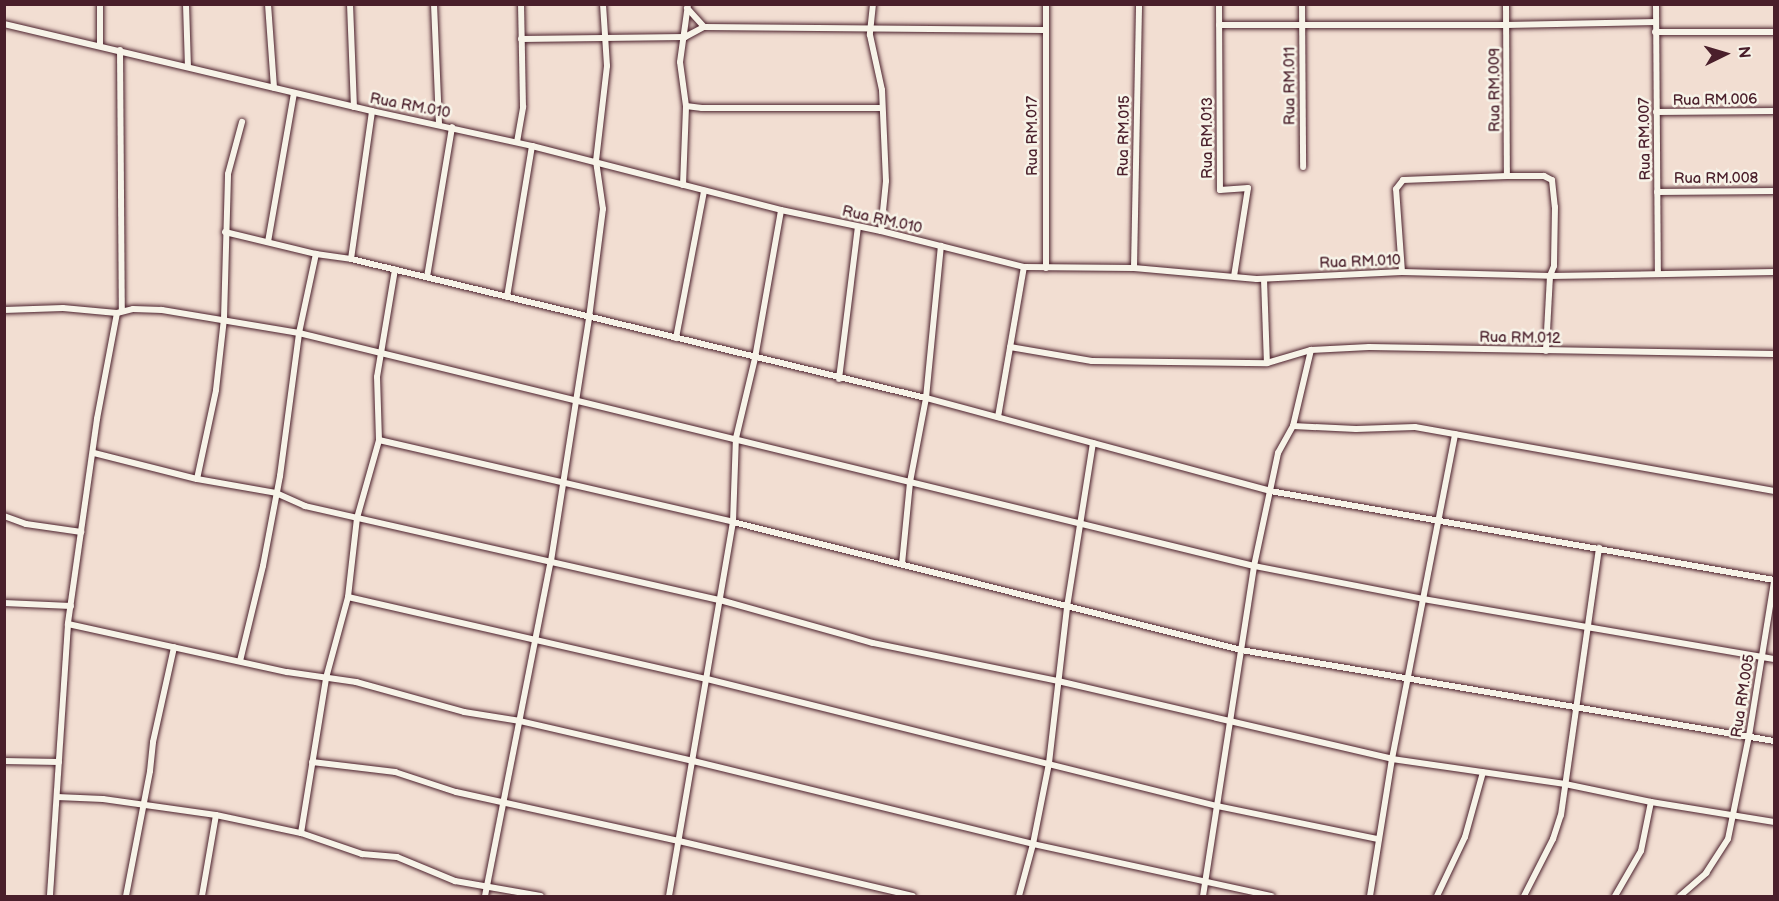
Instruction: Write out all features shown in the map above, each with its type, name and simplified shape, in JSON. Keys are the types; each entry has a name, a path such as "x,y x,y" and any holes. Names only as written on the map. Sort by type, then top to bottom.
{"street":[{"path":"100,4 100,46"},
{"path":"186,4 188,67"},
{"path":"268,4 274,88"},
{"path":"350,4 354,107"},
{"path":"434,4 439,124"},
{"path":"517,142 523,107 521,4"},
{"path":"485,897 551,561 574,398 589,318 603,209 596,161 607,66 603,4"},
{"path":"873,4 870,27 882,90 886,181 881,231"},
{"name":"Rua RM.017","path":"1046,4 1044,30 1046,268"},
{"name":"Rua RM.015","path":"1134,268 1138,4"},
{"name":"Rua RM.013","path":"1219,4 1220,190 1248,188 1234,276"},
{"name":"Rua RM.011","path":"1302,4 1302,167"},
{"name":"Rua RM.009","path":"1506,4 1507,176"},
{"name":"Rua RM.007","path":"1656,4 1658,273"},
{"path":"688,6 693,18 704,27"},
{"path":"682,185 686,105 680,62 688,6"},
{"path":"1219,25 1506,25 1656,22"},
{"name":"Rua RM.010","path":"4,24 354,107 517,142 781,210 881,231 1024,267 1134,268 1264,279 1402,272 1550,276 1774,272"},
{"path":"521,39 685,37 704,27 1044,30"},
{"path":"1655,32 1774,32"},
{"path":"50,897 68,624 97,419 119,312 120,50"},
{"path":"268,243 294,93"},
{"path":"686,105 702,108 881,108"},
{"path":"351,259 372,111"},
{"name":"Rua RM.006","path":"1656,112 1774,111"},
{"path":"197,479 216,390 224,319 228,174 242,122"},
{"path":"427,277 452,127"},
{"path":"507,297 532,146"},
{"path":"1402,272 1396,189 1402,180 1507,176 1544,176 1552,180 1555,207 1554,266 1550,276 1546,351"},
{"path":"676,338 704,191"},
{"name":"Rua RM.008","path":"1657,192 1774,191"},
{"path":"669,897 733,522 736,438 755,358 781,210"},
{"path":"839,379 858,227"},
{"path":"225,232 316,254 395,269 839,379 926,398 1270,491 1774,580"},
{"path":"902,564 910,482 926,398 941,246"},
{"path":"240,661 263,566 287,438 299,333 316,254"},
{"path":"998,417 1024,267"},
{"path":"301,833 326,678 348,597 357,518 379,440 376,388 395,269"},
{"path":"1264,279 1267,363"},
{"path":"4,310 63,309 119,312 162,310 299,333 574,398 1254,566 1423,599 1774,659"},
{"name":"Rua RM.012","path":"1010,347 1092,361 1267,363 1311,350 1369,347 1774,354"},
{"path":"1203,897 1228,722 1242,650 1254,566 1278,453 1293,426 1311,350"},
{"path":"1293,426 1356,429 1415,427 1774,491"},
{"path":"1370,897 1392,759 1455,434"},
{"path":"379,440 733,522 1242,650 1774,741"},
{"path":"1019,897 1033,844 1049,763 1067,607 1093,443"},
{"path":"94,453 197,479 276,493 305,506 720,600 873,643 1058,681 1392,759 1565,784 1650,802 1774,822"},
{"path":"4,516 26,524 81,532"},
{"path":"1524,897 1553,839 1561,815 1599,549"},
{"name":"Rua RM.005","path":"1680,897 1706,873 1720,854 1734,815 1774,580"},
{"path":"348,597 707,679 869,722 1049,763 1217,806 1378,839"},
{"path":"4,603 71,606"},
{"path":"68,624 287,672 356,682 464,712 520,721 1033,844 1204,884 1271,897"},
{"path":"126,897 150,771 153,742 174,647"},
{"path":"4,761 59,762"},
{"path":"312,762 395,772 456,792 680,841 913,897"},
{"path":"1437,897 1465,837 1483,772"},
{"path":"57,797 103,799 216,815 301,833 363,854 397,857 455,881 488,885 541,897"},
{"path":"1615,897 1641,851 1650,802"},
{"path":"202,897 216,815"}]}
